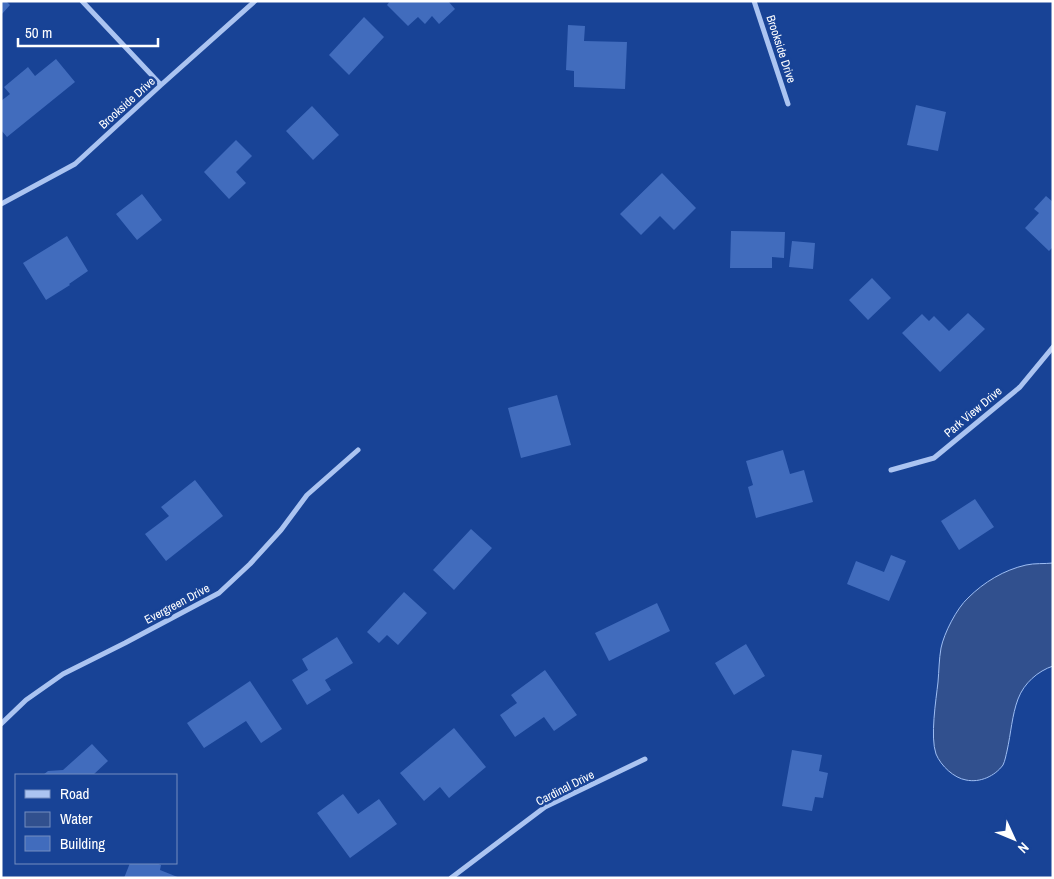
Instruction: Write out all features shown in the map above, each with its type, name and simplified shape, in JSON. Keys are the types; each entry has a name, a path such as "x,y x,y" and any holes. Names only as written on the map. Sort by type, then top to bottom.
{"street":[{"path":"82,1 161,85"},
{"name":"Brookside Drive","path":"1,204 75,164 255,1"},
{"name":"Brookside Drive","path":"754,1 788,104"},
{"name":"Park View Drive","path":"891,470 934,458 1020,387 1053,347"},
{"name":"Evergreen Drive","path":"1,724 26,700 63,674 126,643 219,593 250,564 281,530 307,495 358,450"},
{"name":"Cardinal Drive","path":"451,878 545,807 645,759"}],"water":[{"path":"1053,563 1053,666 1032,678 1021,693 1014,711 1005,760 1000,769 982,779 971,781 961,779 945,767 938,758 934,747 934,718 940,656 945,635 955,614 964,602 988,582 1002,573 1018,567 1029,564"}],"building":[{"path":"1,1 6,1 10,5 1,15"},
{"path":"390,1 448,1 455,9 439,24 432,16 425,24 418,17 408,26 387,5"},
{"path":"364,17 384,37 349,75 329,55"},
{"path":"568,25 585,26 584,41 627,42 625,89 574,87 574,71 566,70"},
{"path":"56,59 75,82 7,137 1,130 1,101 10,94 4,87 28,67 35,76"},
{"path":"916,105 946,112 938,151 907,145"},
{"path":"312,106 339,135 313,160 286,131"},
{"path":"236,140 252,156 236,172 246,183 229,199 204,172"},
{"path":"662,173 696,208 674,230 660,216 641,235 620,214"},
{"path":"142,194 162,220 137,240 116,214"},
{"path":"1046,196 1053,202 1053,247 1049,251 1025,228 1039,213 1034,209"},
{"path":"731,231 785,232 784,258 772,257 772,268 730,268"},
{"path":"67,236 88,271 46,300 23,263"},
{"path":"792,241 815,243 813,269 789,267"},
{"path":"872,278 891,298 868,320 849,300"},
{"path":"968,313 985,329 940,372 902,333 922,314 929,321 934,316 949,331"},
{"path":"557,395 571,445 521,458 508,408"},
{"path":"783,450 790,474 804,470 813,502 756,518 748,487 753,485 746,461"},
{"path":"195,480 223,516 166,561 145,534 169,516 161,507"},
{"path":"975,499 994,527 959,550 941,521"},
{"path":"471,529 492,548 454,590 433,570"},
{"path":"891,555 906,561 889,601 847,584 856,561 884,572"},
{"path":"404,592 427,613 398,645 387,635 379,643 367,632"},
{"path":"657,603 670,631 609,661 595,633"},
{"path":"337,637 353,663 325,680 331,690 307,705 292,680 308,670 302,659"},
{"path":"746,644 765,676 734,695 715,663"},
{"path":"545,670 577,715 554,731 544,717 515,737 500,715 517,703 511,695"},
{"path":"250,681 282,729 261,743 246,721 204,748 187,723"},
{"path":"454,728 486,767 449,798 440,787 424,801 400,773"},
{"path":"92,744 108,761 94,774 44,774 48,771 63,770"},
{"path":"792,750 822,755 819,771 828,773 823,798 815,797 812,811 782,806"},
{"path":"343,794 358,814 379,799 397,824 350,858 317,813"},
{"path":"130,864 158,864 161,865 160,870 180,878 124,878"}]}
